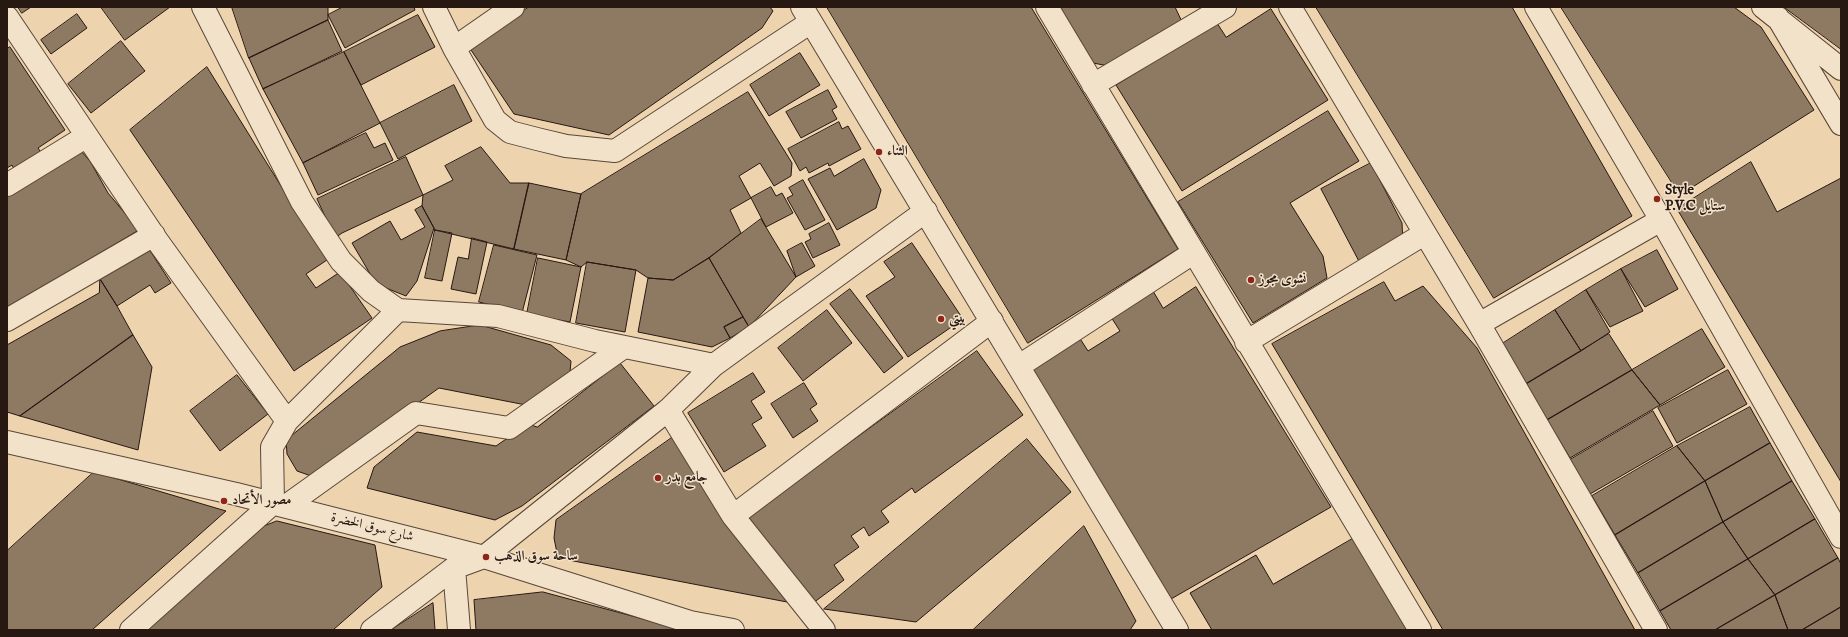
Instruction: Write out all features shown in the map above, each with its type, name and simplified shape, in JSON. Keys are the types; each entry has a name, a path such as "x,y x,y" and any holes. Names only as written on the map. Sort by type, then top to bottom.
{"street":[{"path":"203,7 307,208 341,261 371,291 398,310 498,316 624,347 714,364"},
{"path":"434,7 454,48 495,120 510,132 566,146 615,151 806,14 1177,630"},
{"path":"454,48 512,7"},
{"path":"1047,7 1246,342 1420,630"},
{"path":"1093,85 1225,7"},
{"path":"1290,7 1479,324 1656,630"},
{"path":"1536,7 1661,220 1841,538"},
{"path":"1770,12 1841,69"},
{"path":"1770,12 1841,124"},
{"path":"10,28 87,136 154,235 287,421"},
{"path":"7,185 87,136"},
{"path":"372,630 454,568 484,557 668,410 714,364 926,212"},
{"path":"1479,324 1661,220"},
{"path":"1246,342 1424,234"},
{"path":"7,320 154,235"},
{"path":"1019,366 1193,253"},
{"path":"280,505 272,447 287,421 398,310"},
{"path":"733,516 992,322"},
{"path":"131,630 280,505 416,413 509,428 624,347"},
{"path":"668,410 733,516 824,630"},
{"name":"شارع سوق الخضرة","path":"9,444 280,505 484,557 690,622 732,630"},
{"path":"454,568 459,630"}],"building":[{"path":"18,7 31,7 22,13"},
{"path":"101,7 170,7 125,40"},
{"path":"232,7 328,7 328,20 249,58"},
{"path":"343,7 414,7 415,10 345,48 328,15"},
{"path":"529,7 770,7 773,11 762,28 609,135 514,114 469,47"},
{"path":"827,7 1031,7 1178,249 1028,343"},
{"path":"1060,7 1175,7 1184,26 1114,67 1093,63"},
{"path":"1316,7 1512,7 1632,216 1494,298"},
{"path":"1561,7 1734,7 1761,27 1814,110 1680,195"},
{"path":"1784,7 1841,7 1841,49"},
{"path":"1271,9 1328,100 1182,191 1116,85 1217,23 1226,37"},
{"path":"77,14 87,28 51,54 41,40"},
{"path":"418,15 435,47 361,85 344,52"},
{"path":"328,20 342,51 263,89 249,58"},
{"path":"121,41 145,71 91,113 68,84"},
{"path":"10,47 65,130 38,148 43,155 16,173 12,165 7,168 7,49"},
{"path":"344,52 380,123 303,163 263,89"},
{"path":"800,53 820,85 769,116 750,85"},
{"path":"207,67 327,260 306,274 316,288 340,272 372,318 294,371 130,130"},
{"path":"454,85 472,121 398,159 380,123"},
{"path":"828,90 837,107 832,110 837,119 801,138 786,112"},
{"path":"748,92 792,163 791,176 774,186 760,163 739,176 751,198 730,210 741,233 709,258 673,280 648,278 636,270 587,262 581,267 566,260 581,194"},
{"path":"1328,111 1359,161 1290,203 1323,256 1327,278 1253,323 1178,202"},
{"path":"839,122 842,129 848,126 861,149 829,166 828,163 809,173 806,167 800,171 788,149"},
{"path":"366,133 374,148 385,143 393,160 318,195 303,163"},
{"path":"481,147 510,183 529,183 514,249 435,230 422,206 423,195 453,180 445,166"},
{"path":"80,150 90,161 108,193 139,230 7,308 7,196"},
{"path":"406,157 423,195 342,233 335,238 317,199"},
{"path":"864,159 881,190 876,208 837,230 808,179 830,168 834,176"},
{"path":"1751,162 1777,212 1841,178 1841,482 1677,209"},
{"path":"1371,163 1402,223 1403,245 1362,267 1321,189"},
{"path":"803,180 825,220 805,230 787,198 793,195 789,188"},
{"path":"529,183 581,194 566,260 514,249"},
{"path":"771,187 776,196 782,193 793,213 766,227 751,198"},
{"path":"422,206 434,228 417,281 406,296 376,284 352,243 390,221 401,240 425,227 415,210"},
{"path":"761,219 796,277 749,327 709,258"},
{"path":"829,223 840,245 813,258 805,242 811,239 809,234"},
{"path":"435,230 452,233 442,281 425,278"},
{"path":"472,238 487,242 476,294 451,289 458,257 468,259"},
{"path":"802,243 815,266 796,277 787,251"},
{"path":"912,243 963,319 908,357 866,296 895,277 884,262"},
{"path":"494,245 537,255 522,313 479,302"},
{"path":"149,249 171,283 155,293 150,285 117,306 100,279"},
{"path":"1657,250 1678,289 1645,307 1621,269"},
{"path":"538,258 581,267 570,322 527,314"},
{"path":"709,258 743,317 724,327 730,338 712,347 638,332 648,278 673,280"},
{"path":"587,262 636,270 625,332 576,323"},
{"path":"1621,269 1643,311 1610,327 1586,290"},
{"path":"100,279 133,335 20,416 7,412 7,345 99,293"},
{"path":"1384,282 1395,301 1423,286 1477,348 1635,630 1443,630 1272,344"},
{"path":"1196,287 1331,507 1171,599 1025,370 1079,337 1088,351 1120,331 1111,317 1153,291 1163,308"},
{"path":"850,289 903,358 884,373 830,304"},
{"path":"1586,290 1610,332 1581,351 1555,310"},
{"path":"827,310 852,343 803,381 778,348"},
{"path":"1555,310 1581,351 1526,384 1502,344"},
{"path":"743,317 749,327 730,338 724,327"},
{"path":"480,325 551,345 571,361 569,383 526,405 439,388 314,477 297,471 287,454 286,440 400,347 440,331"},
{"path":"1702,329 1725,367 1660,405 1632,370"},
{"path":"1609,334 1632,370 1547,420 1526,384"},
{"path":"133,335 152,367 138,450 20,416"},
{"path":"977,351 1023,415 915,493 912,488 881,511 889,522 869,536 864,527 851,536 859,547 834,565 844,580 809,606 746,518"},
{"path":"620,363 654,406 522,506 495,520 367,488 374,467 417,432 496,446 528,424 537,427"},
{"path":"1632,370 1660,405 1570,458 1547,420"},
{"path":"1728,370 1747,404 1677,443 1658,408"},
{"path":"753,373 765,392 751,401 762,418 752,424 766,446 724,472 688,413"},
{"path":"237,375 268,414 220,451 190,411"},
{"path":"804,383 817,404 810,409 818,421 793,438 771,404"},
{"path":"1750,407 1770,443 1705,481 1677,446"},
{"path":"1653,411 1673,446 1590,494 1570,460"},
{"name":"جامع بدر","path":"673,437 787,602 558,558 554,538 556,520"},
{"path":"1027,439 1071,492 916,622 824,609"},
{"path":"1770,443 1792,481 1723,522 1705,481"},
{"path":"1677,446 1705,481 1615,535 1592,496"},
{"path":"94,472 226,511 92,630 7,630 7,551"},
{"path":"1705,481 1723,522 1638,573 1615,535"},
{"path":"1792,481 1815,519 1748,559 1723,522"},
{"path":"1815,519 1838,558 1775,595 1748,559"},
{"path":"277,521 375,545 382,587 333,630 147,630 262,527"},
{"path":"1723,522 1748,559 1660,611 1638,573"},
{"path":"1084,526 1136,621 1130,630 973,630"},
{"path":"1354,538 1407,630 1212,630 1190,593 1256,555 1273,584"},
{"path":"1838,558 1841,564 1841,607 1802,630 1788,630 1775,595"},
{"path":"1748,559 1775,595 1715,630 1671,630 1660,611"},
{"path":"543,592 684,630 476,630 474,600"},
{"path":"1775,595 1788,630 1715,630"},
{"path":"433,603 435,630 391,630"},
{"path":"1841,607 1841,630 1802,630"}],"place":[{"name":"الثناء","path":"879,152"},
{"name":"Style P.V.C ستايل","path":"1657,199"},
{"name":"نشوى مجوز","path":"1251,280"},
{"name":"بيتي","path":"941,319"},
{"name":"جامع بدر","path":"658,478"},
{"name":"مصور اﻷتحاد","path":"224,501"},
{"name":"ساحة سوق الذهب","path":"486,557"}]}
